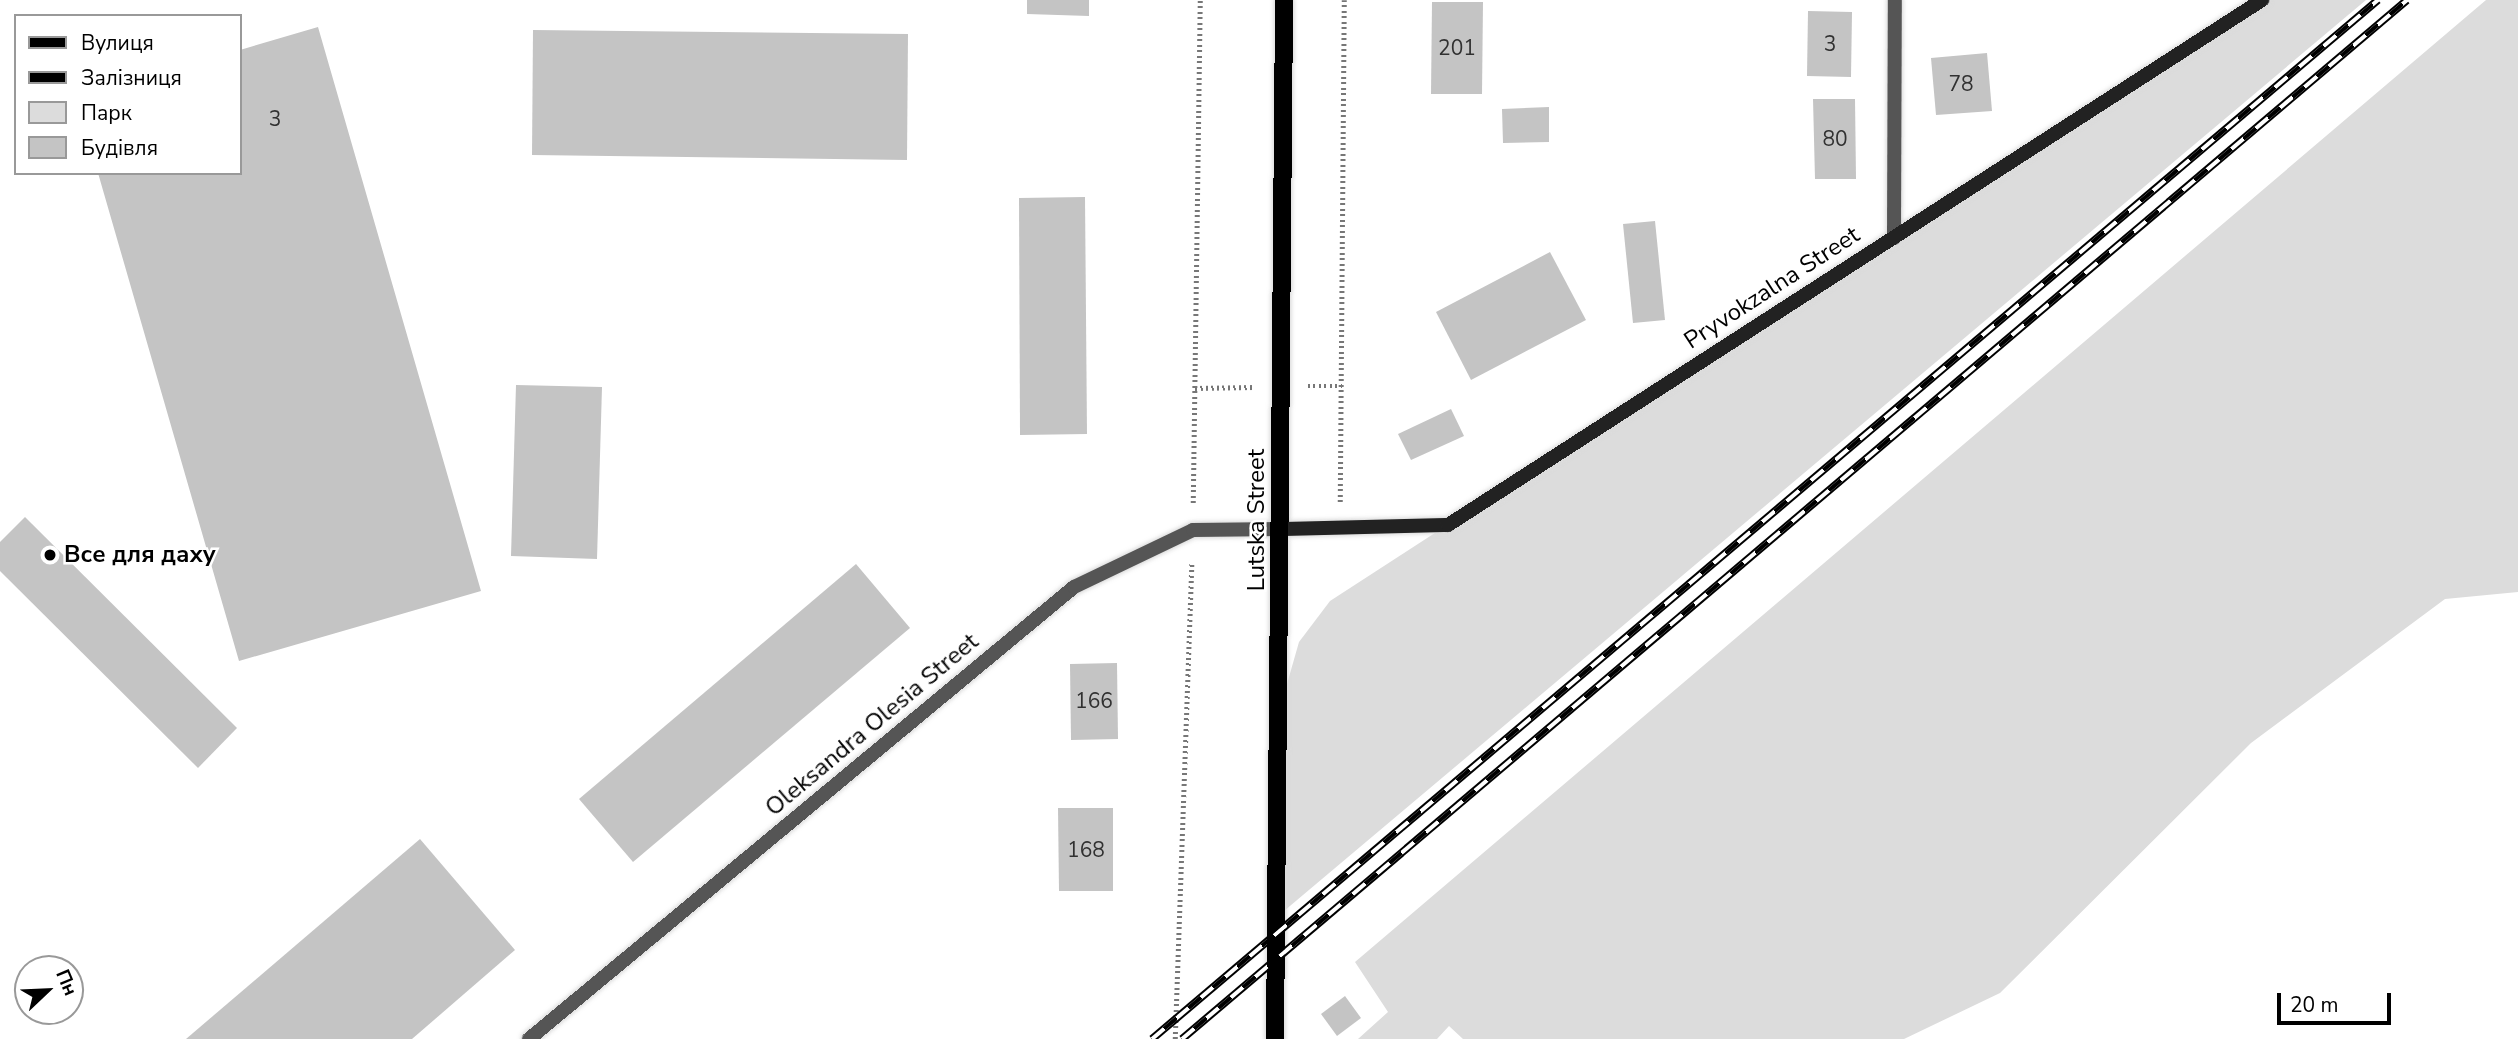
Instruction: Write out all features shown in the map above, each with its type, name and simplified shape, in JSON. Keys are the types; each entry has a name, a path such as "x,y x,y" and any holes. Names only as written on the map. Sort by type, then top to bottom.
{"main road":[{"name":"Lutska Street","path":"1275,1039 1283,0"}],"street":[{"path":"1894,237 1895,0"},
{"name":"Pryvokzalna Street","path":"1281,529 1448,525 2262,0"},
{"name":"Oleksandra Olesia Street","path":"529,1039 1074,587 1193,530 1281,529"}],"path":[{"path":"1340,527 1344,0"}],"green space":[{"path":"2257,0 2366,0 1284,911 1287,684 1299,642 1330,601"},
{"path":"2486,0 2518,0 2518,592 2445,599 2251,743 2000,993 1904,1039 1463,1039 1449,1026 1437,1039 1358,1039 1388,1012 1355,962"}],"building":[{"path":"1027,0 1089,0 1089,16 1027,14"},
{"path":"1432,2 1483,2 1482,94 1431,94"},
{"path":"1808,11 1852,12 1851,77 1807,76"},
{"path":"318,27 481,591 239,661 99,175 242,175 242,49"},
{"path":"533,30 908,34 907,160 532,155"},
{"path":"1987,53 1992,111 1936,115 1931,58"},
{"path":"1813,99 1855,99 1856,179 1815,179"},
{"path":"1549,107 1549,142 1503,143 1502,109"},
{"path":"1085,197 1087,434 1020,435 1019,198"},
{"path":"1655,221 1665,320 1633,323 1623,224"},
{"path":"1550,252 1586,320 1471,380 1436,312"},
{"path":"516,385 602,387 597,559 511,556"},
{"path":"1451,409 1464,436 1411,460 1398,434"},
{"path":"25,517 237,728 198,768 0,571 0,542"},
{"path":"856,564 910,628 633,862 579,799"},
{"path":"1117,663 1118,739 1071,740 1070,664"},
{"path":"1058,808 1113,808 1113,891 1059,891"},
{"path":"420,839 515,950 412,1039 186,1039"},
{"path":"1345,996 1361,1018 1337,1036 1321,1014"}],"railway":[{"path":"1152,1039 2378,0"},
{"path":"1182,1039 2407,0"}],"place":[{"name":"Все для даху","path":"50,555"}]}
